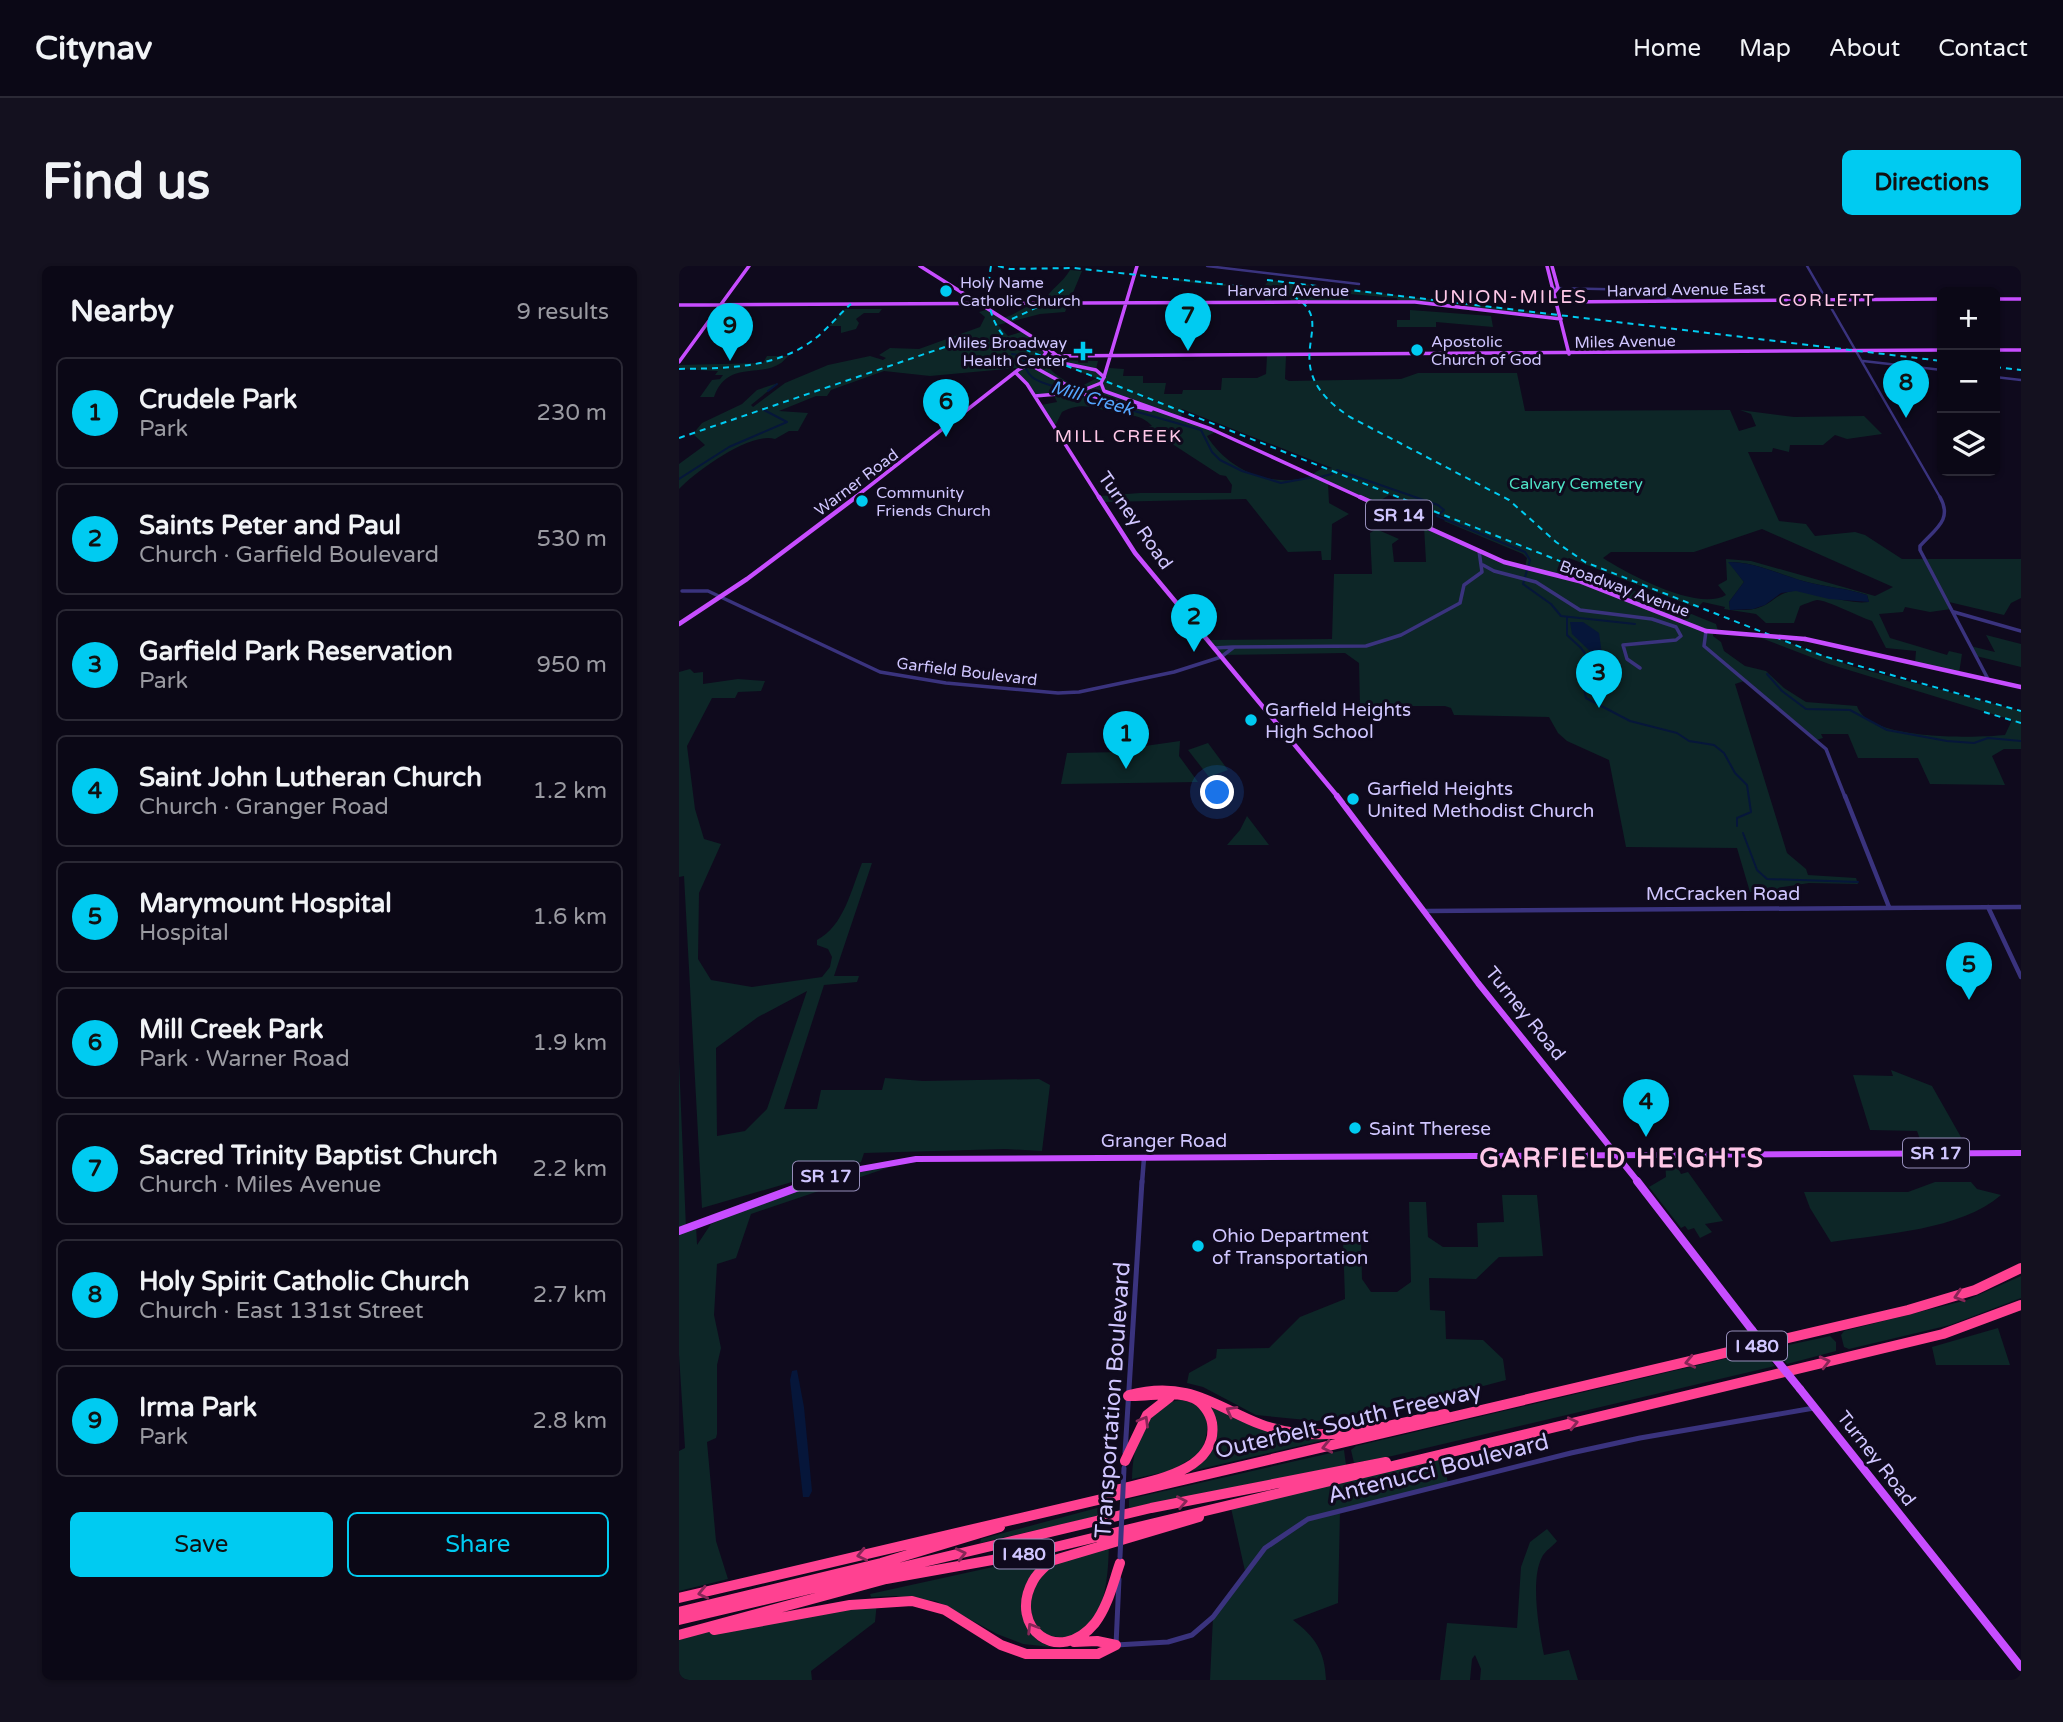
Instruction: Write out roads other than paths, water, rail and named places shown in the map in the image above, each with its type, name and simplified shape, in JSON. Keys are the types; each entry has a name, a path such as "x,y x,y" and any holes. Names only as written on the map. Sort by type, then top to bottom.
{"highway":[{"name":"Outerbelt South Freeway","path":"679,1598 1932,1304 1975,1290 2021,1268"},
{"name":"I 480","path":"730,1625 886,1579 1026,1554 1943,1334 2018,1308"},
{"path":"1128,1396 1139,1392 1191,1392 1265,1427 1308,1434 1383,1426 1477,1408 1489,1409"},
{"path":"679,1620 956,1542 1045,1511 1182,1471 1196,1463 1206,1452 1212,1440 1211,1419 1198,1401 1178,1396 1128,1396"},
{"path":"1125,1464 1149,1411 1165,1399 1178,1396"},
{"path":"679,1612 730,1604 1150,1508 1507,1438"},
{"path":"1116,1645 1097,1641 1044,1641 1033,1632 1024,1609 1026,1595 1035,1575 1045,1565 1065,1555 1284,1492"},
{"path":"1069,1642 1083,1636 1098,1618 1120,1560"},
{"path":"679,1635 850,1605 912,1601 944,1610 1001,1645 1026,1654 1098,1654 1116,1645"}],"main road":[{"path":"679,362 749,266"},
{"path":"920,266 1034,339 1067,364 1098,371 1109,368"},
{"path":"1035,397 1086,390 1101,383 1113,355 1137,266"},
{"path":"1550,266 1569,354"},
{"path":"968,303 973,299"},
{"name":"Harvard Avenue East","path":"1556,302 1937,299"},
{"path":"2000,299 2021,299"},
{"name":"Harvard Avenue","path":"679,305 1415,302 1561,319"},
{"path":"1034,339 1046,352 1044,356 1056,354"},
{"name":"Miles Avenue","path":"1056,354 1569,354 1937,350"},
{"path":"2000,350 2021,350"},
{"name":"Warner Road","path":"679,624 907,458 1018,370 1044,356"},
{"name":"Broadway Avenue","path":"1037,360 1036,368 1083,394 1155,411 1203,426"},
{"name":"Turney Road","path":"1018,370 1135,554 1331,788 1478,983 2021,1667"},
{"path":"1098,371 1104,377"},
{"name":"Broadway Avenue","path":"1101,383 1102,388 1108,392 1203,426 1479,551 1528,568 1579,581 1706,631 1805,639 2021,687"},
{"name":"Granger Road","path":"679,1231 797,1185 886,1163 956,1158 2021,1153"}],"street":[{"path":"1207,266 1359,284"},
{"path":"1807,266 1947,509 1945,516 1920,547 1987,679"},
{"path":"1556,290 1644,290 1661,294 1675,302"},
{"path":"1862,361 1937,369"},
{"path":"2000,378 2021,380"},
{"path":"1479,551 1483,564 1479,575"},
{"path":"1483,564 1497,573"},
{"path":"1213,648 1366,646 1385,642 1455,608 1460,603 1464,585 1479,575 1497,573 1525,577 1579,610 1647,617 1676,627 1682,636 1673,642 1634,640 1623,645 1623,653 1629,662 1640,668"},
{"name":"Garfield Boulevard","path":"682,591 708,591 872,668 912,680 1068,693 1166,674 1221,657 1234,648"},
{"path":"1953,612 2021,631"},
{"path":"1706,631 1704,646 1826,748 1889,907"},
{"path":"1988,907 2021,977"},
{"name":"McCracken Road","path":"1426,911 2021,907"},
{"name":"Transportation Boulevard","path":"1116,1645 1128,1396 1144,1157"},
{"name":"Antenucci Boulevard","path":"1116,1645 1168,1642 1192,1635 1213,1617 1265,1548 1308,1519 1571,1453 1640,1438 1815,1408"}],"water":[{"path":"1728,562 1757,566 1803,581 1867,595 1869,602 1829,599 1796,591 1781,593 1765,605 1753,609 1730,610 1729,602 1744,582"},
{"path":"1570,622 1583,622 1599,633 1602,654 1600,663 1594,662 1592,653 1572,634"},
{"path":"797,1370 804,1407 812,1491 809,1497 803,1497 790,1380 792,1371"}],"waterway":[{"name":"Mill Creek","path":"1012,354 1023,356 1024,365 1031,377 1066,390"},
{"name":"Mill Creek","path":"768,391 777,384"},
{"name":"Mill Creek","path":"1071,393 1201,430 1212,452 1220,460 1242,471 1281,483 1314,477"},
{"name":"Mill Creek","path":"679,479 729,447 787,422 764,410"},
{"name":"Mill Creek","path":"1337,470 1438,505 1444,510 1437,516 1525,552 1530,560 1523,584 1551,604 1561,616 1635,624"},
{"name":"Mill Creek","path":"1320,477 1332,474"},
{"path":"1567,618 1567,635 1581,648 1600,674 1584,688 1586,698 1630,721 1677,733 1689,741 1714,745 1724,753 1735,773 1747,785 1751,812 1737,818 1737,826"},
{"name":"Mill Creek","path":"1767,674 1782,691 1806,709 1850,710 1887,730 1947,741 1974,743 1988,738 2021,741"},
{"path":"1743,833 1757,870 1767,879 1858,882"}],"railway":[{"path":"991,266 990,310 998,329 1014,345 1585,571"},
{"path":"998,266 1010,269 1074,268 1265,289 1291,296 1301,301 1311,316 1310,368 1316,383 1328,400 1350,417 1509,500 1556,542 1585,562 1823,656 2021,711"},
{"path":"1267,280 1937,360"},
{"path":"1050,300 1064,289"},
{"path":"679,369 745,366 776,359 812,341 851,304"},
{"path":"1012,319 1042,305"},
{"path":"679,438 945,347 980,342 1009,346"},
{"path":"2000,368 2021,370"},
{"path":"1984,712 2021,723"}],"place":[{"name":"Holy Name Catholic Church","path":"946,291"},
{"name":"Apostolic Church of God","path":"1417,350"},
{"name":"Miles Broadway Health Center","path":"1083,351"},
{"name":"Sacred Trinity Baptist Church","path":"1188,351"},
{"name":"Irma Park","path":"730,361"},
{"name":"Holy Spirit Catholic Church","path":"1906,418"},
{"name":"Mill Creek Park","path":"946,437"},
{"name":"Community Friends Church","path":"862,501"},
{"name":"Saints Peter and Paul","path":"1194,652"},
{"name":"Garfield Park Reservation","path":"1599,708"},
{"name":"Garfield Heights High School","path":"1251,720"},
{"name":"Crudele Park","path":"1126,769"},
{"name":"Garfield Heights United Methodist Church","path":"1353,799"},
{"name":"Marymount Hospital","path":"1969,1000"},
{"name":"Saint Therese","path":"1355,1128"},
{"name":"Saint John Lutheran Church","path":"1646,1137"},
{"name":"Ohio Department of Transportation","path":"1198,1246"}],"district":[{"name":"UNION-MILES","path":"1511,296"},
{"name":"CORLETT","path":"1827,300"},
{"name":"MILL CREEK","path":"1119,436"},
{"name":"GARFIELD HEIGHTS","path":"1622,1158"}],"park label":[{"name":"Calvary Cemetery","path":"1576,483"}]}
